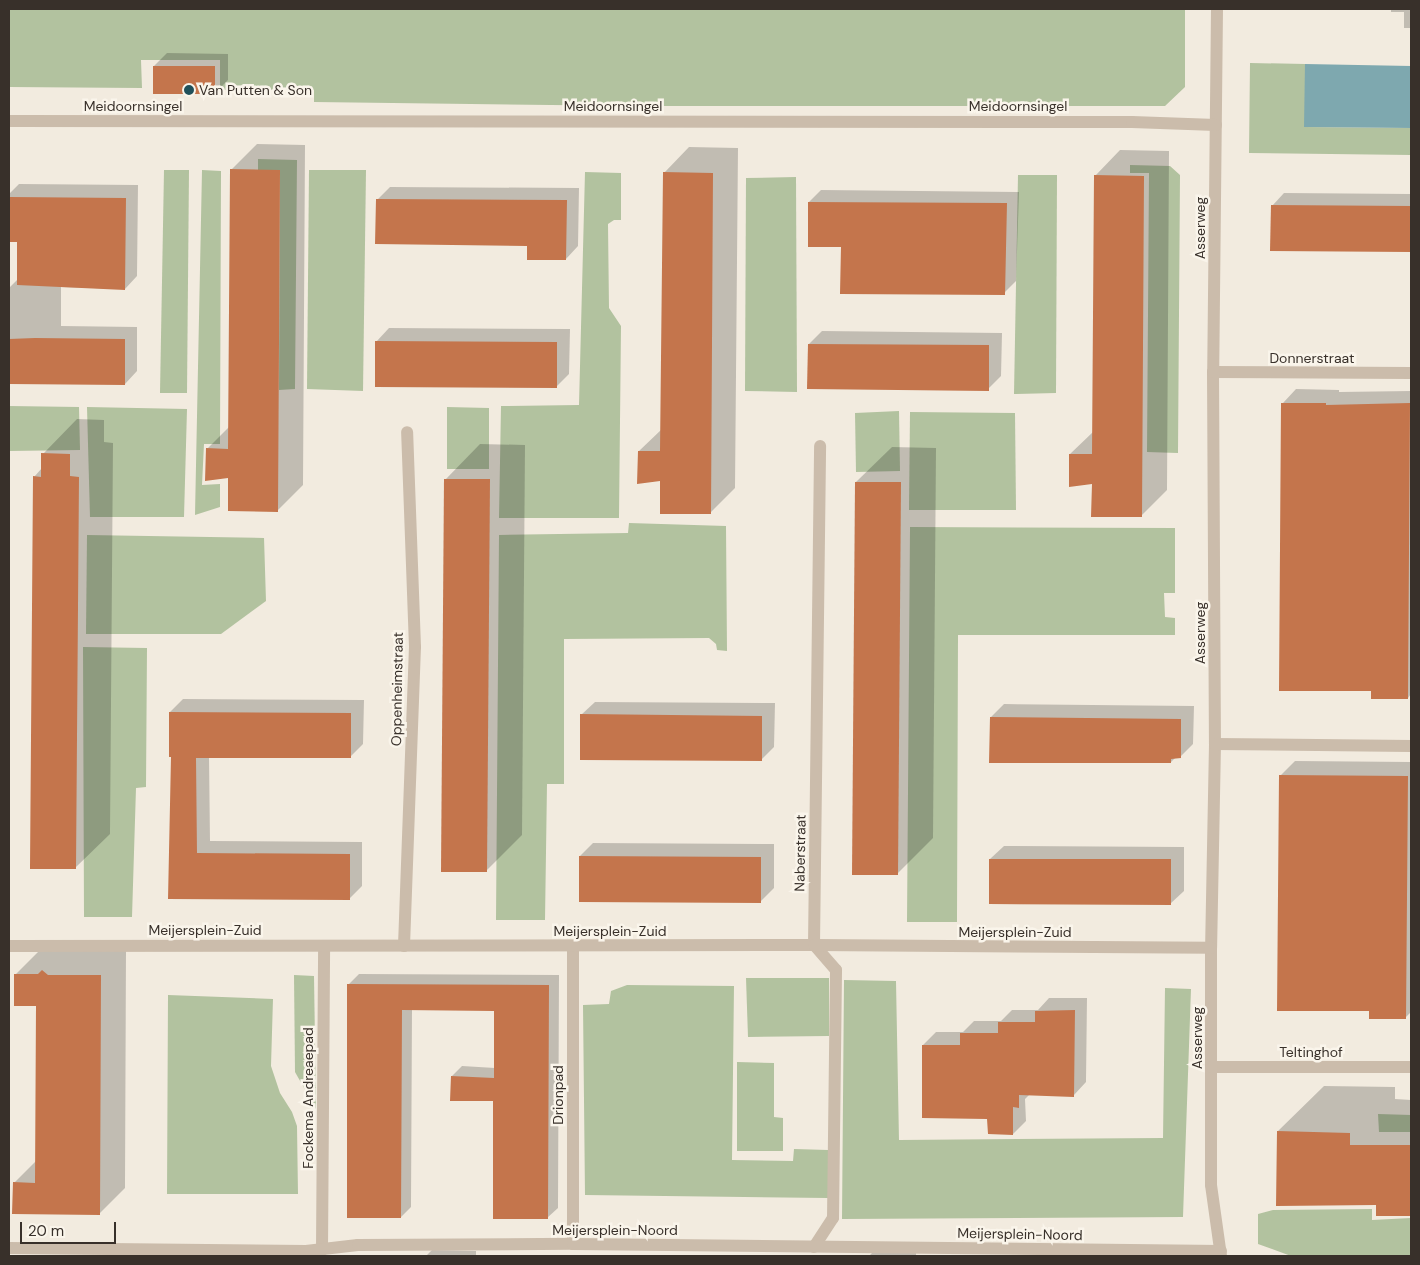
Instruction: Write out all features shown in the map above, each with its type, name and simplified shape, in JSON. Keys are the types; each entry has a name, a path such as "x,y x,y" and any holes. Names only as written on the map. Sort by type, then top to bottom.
{"street":[{"name":"Asserweg","path":"1217,9 1213,372 1215,744 1211,948 1212,1185 1221,1254"},
{"name":"Meidoornsingel","path":"9,120 1082,122 1216,125"},
{"name":"Donnerstraat","path":"1213,372 1411,374"},
{"name":"Oppenheimstraat","path":"404,946 415,647 407,432"},
{"name":"Naberstraat","path":"814,945 820,446"},
{"path":"1215,744 1411,746"},
{"path":"812,1251 833,1218 836,970 814,945"},
{"name":"Meijersplein-Zuid","path":"9,946 814,945 1211,948"},
{"name":"Fockema Andreaepad","path":"322,1250 324,946"},
{"name":"Drionpad","path":"573,946 573,1244"},
{"name":"Teltinghof","path":"1212,1067 1411,1067"},
{"name":"Meijersplein-Noord","path":"9,1248 358,1251 573,1244 812,1251 1221,1254"}],"green space":[{"path":"9,9 1185,9 1185,87 1165,106 637,106 314,102 314,90 220,90 220,60 141,60 142,88 9,87"},
{"path":"1250,63 1305,64 1305,127 1411,128 1411,155 1249,153"},
{"path":"258,159 297,160 295,389 279,390 280,170 258,170"},
{"path":"1130,165 1170,166 1180,175 1178,453 1147,452 1149,173 1130,173"},
{"path":"164,170 189,170 187,393 160,393"},
{"path":"202,170 221,171 220,444 204,444 202,485 220,484 220,507 195,515"},
{"path":"309,170 366,170 363,391 307,389"},
{"path":"585,172 621,173 621,220 614,220 608,224 609,308 621,326 619,518 499,518 501,406 579,405"},
{"path":"1018,175 1057,175 1056,393 1014,394"},
{"path":"796,177 797,392 745,391 746,178"},
{"path":"9,406 79,407 80,450 9,451"},
{"path":"87,407 187,409 184,517 90,517"},
{"path":"447,407 489,408 489,469 447,469"},
{"path":"899,411 900,471 856,472 855,413"},
{"path":"910,412 1015,413 1016,510 909,510"},
{"path":"629,523 726,526 727,651 717,650 716,644 709,638 564,639 564,784 547,784 545,920 496,920 499,535 628,533"},
{"path":"910,527 1175,528 1175,593 1164,593 1165,617 1175,618 1175,635 958,635 957,922 907,922"},
{"path":"87,535 264,538 266,601 221,634 86,634"},
{"path":"83,647 147,648 146,787 136,788 132,917 84,917"},
{"path":"294,975 314,976 316,1109 295,1072"},
{"path":"746,978 829,978 829,1036 748,1037"},
{"path":"844,980 896,981 899,1140 1163,1138 1165,988 1191,989 1183,1217 842,1219"},
{"path":"627,985 734,986 732,1160 793,1161 794,1149 828,1150 828,1198 585,1195 583,1005 609,1004 611,991"},
{"path":"168,995 273,999 271,1066 280,1093 292,1112 297,1126 298,1194 167,1194"},
{"path":"737,1062 774,1063 774,1117 783,1118 783,1151 737,1151"},
{"path":"1378,1114 1411,1115 1411,1132 1379,1132"},
{"path":"1372,1209 1372,1220 1411,1218 1411,1256 1291,1256 1258,1244 1258,1214 1273,1210"}],"water":[{"path":"1305,64 1411,66 1411,128 1304,127"}],"building":[{"path":"153,66 215,66 215,94 153,94"},
{"path":"230,169 280,170 278,512 228,511 228,478 205,481 206,448 228,449"},
{"path":"663,172 713,173 711,514 660,514 660,481 637,484 638,451 660,451"},
{"path":"1094,175 1144,176 1142,517 1091,517 1092,484 1069,487 1069,454 1092,454"},
{"path":"9,197 126,198 125,290 17,285 17,242 9,242"},
{"path":"376,199 567,200 566,260 527,260 527,246 375,244"},
{"path":"808,202 1007,203 1005,295 840,294 841,247 808,247"},
{"path":"1271,205 1411,206 1411,252 1270,251"},
{"path":"9,339 125,339 125,385 9,384"},
{"path":"375,341 557,342 557,388 375,387"},
{"path":"808,344 989,345 989,391 807,389"},
{"path":"1281,403 1326,403 1326,405 1410,403 1408,699 1371,699 1371,691 1279,691"},
{"path":"41,453 70,454 70,476 79,477 76,869 30,869 33,476 41,477"},
{"path":"444,479 490,479 487,872 441,872"},
{"path":"855,482 901,482 898,875 852,875"},
{"path":"169,712 351,713 351,758 196,758 197,853 350,854 350,900 168,899 171,757 169,757"},
{"path":"580,714 762,716 762,761 580,760"},
{"path":"990,717 1181,719 1181,758 1171,759 1171,763 989,763"},
{"path":"1279,775 1408,776 1406,1019 1369,1019 1369,1011 1277,1011"},
{"path":"579,856 761,857 761,903 579,902"},
{"path":"989,859 1171,859 1171,905 989,904"},
{"path":"42,970 48,975 101,975 100,1215 12,1214 13,1182 35,1183 36,1006 14,1006 14,974 38,974"},
{"path":"347,984 549,985 548,1219 493,1219 493,1101 450,1101 451,1076 494,1078 494,1011 402,1010 401,1218 347,1218"},
{"path":"1075,1010 1074,1097 1019,1095 1019,1108 1013,1107 1013,1135 988,1134 987,1119 922,1118 922,1045 960,1045 960,1033 998,1033 998,1022 1035,1022 1035,1011"},
{"path":"1277,1131 1350,1133 1350,1145 1411,1145 1411,1216 1376,1216 1376,1205 1276,1206"}],"place":[{"name":"Van Putten & Son","path":"189,90"}]}
